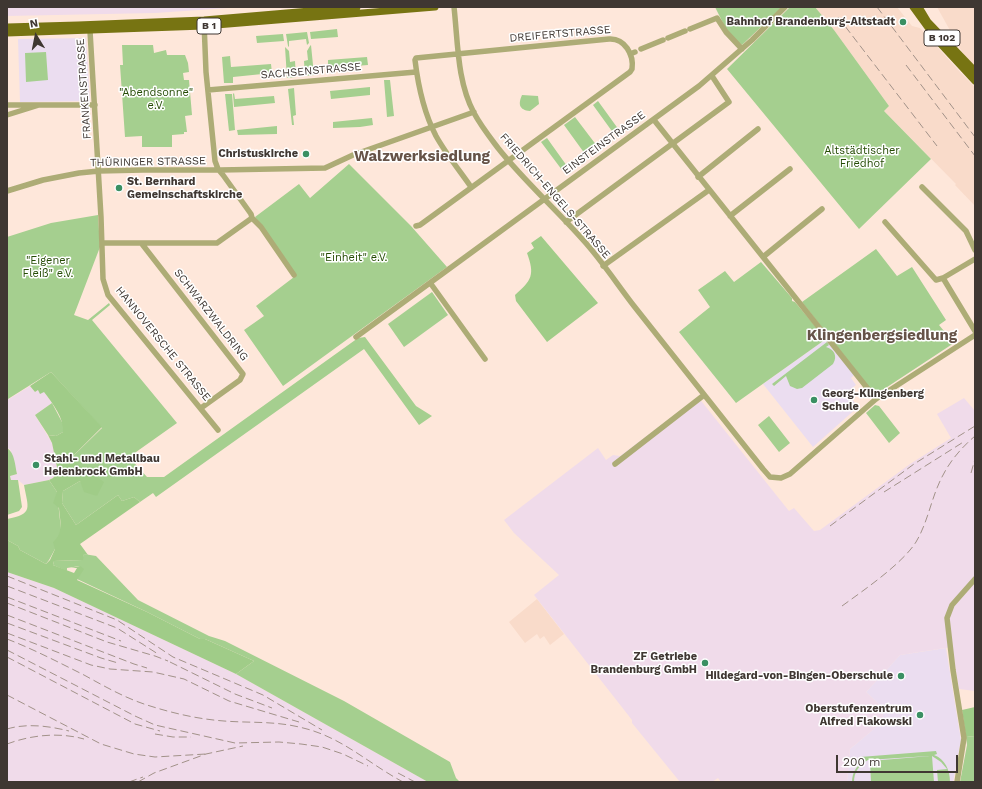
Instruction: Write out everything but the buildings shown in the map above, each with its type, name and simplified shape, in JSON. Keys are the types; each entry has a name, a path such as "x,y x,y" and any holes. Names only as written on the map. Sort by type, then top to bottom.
{"main road":[{"name":"B 1","path":"7,27 204,23 357,7"},
{"name":"B 1","path":"7,33 90,30 435,7"},
{"path":"913,7 937,40 975,81"},
{"name":"B 102","path":"919,7 928,22 975,71"}],"street":[{"name":"FRIEDRICH-ENGELS-STRASSE","path":"454,7 458,53 464,89 482,127 508,160 585,242 762,469 770,477 781,478 790,474 876,399"},
{"name":"EINSTEINSTRASSE","path":"356,337 431,284 712,76 785,7"},
{"path":"416,226 630,72 633,67 635,52 717,18 726,32 742,49"},
{"path":"204,23 208,90 218,169 294,275"},
{"name":"FRANKENSTRASSE","path":"90,30 99,171"},
{"name":"DREIFERTSTRASSE","path":"416,72 415,60 418,57 458,53 613,39 623,42 635,52"},
{"path":"416,72 422,97 432,127 471,187"},
{"name":"SACHSENSTRASSE","path":"208,90 416,72"},
{"path":"566,222 729,102 712,76"},
{"path":"7,105 94,104"},
{"path":"7,115 39,105"},
{"name":"THÜRINGER STRASSE","path":"7,191 43,180 72,174 99,171 325,168 353,155 474,112"},
{"path":"654,120 876,399 975,335"},
{"path":"698,177 758,129"},
{"path":"730,216 790,169"},
{"name":"HANNOVERSCHE STRASSE","path":"99,171 103,279 108,294 218,430"},
{"path":"922,187 966,231 975,250"},
{"path":"603,266 709,190"},
{"path":"762,257 822,209"},
{"path":"102,243 219,243 252,218"},
{"path":"885,222 936,280 943,278 975,259"},
{"name":"SCHWARZWALDRING","path":"142,244 243,374 240,380 201,408"},
{"path":"943,278 975,331"},
{"path":"431,284 484,359"},
{"path":"615,464 704,395"},
{"path":"957,782 964,738 953,670 947,618 952,605 975,579"}],"shaded area":[{"path":"7,7 243,7 155,13 7,16"},
{"path":"815,7 897,7 912,26 920,28 975,87 975,206 955,185 956,184 884,111 889,106 834,30"},
{"path":"937,7 975,7 975,67 962,52"},
{"path":"86,38 90,101 20,102 18,39"},
{"name":"Georg-Klingenberg Schule","path":"826,339 854,375 851,378 856,385 847,392 858,407 813,447 763,384"},
{"path":"30,386 35,392 38,390 44,392 52,403 35,415 52,443 58,472 49,480 24,485 18,480 11,481 10,476 17,474 10,449 7,448 7,397 9,399"},
{"path":"698,397 789,511 794,508 814,531 820,530 910,464 951,438 937,414 964,398 975,411 975,691 959,689 952,647 900,655 866,692 883,708 882,722 850,749 847,782 721,782 718,778 712,782 680,782 632,723 632,720 534,595 559,575 514,533 504,520 598,448 606,460 613,455 620,456"},
{"path":"7,572 54,588 236,674 428,782 7,782"},
{"path":"537,599 564,634 550,645 544,636 540,639 537,634 525,643 509,622"},
{"name":"Oberstufenzentrum Alfred Flakowski","path":"946,648 961,740 953,782 847,782 850,749 882,722 883,708 866,692 900,655"}],"green space":[{"path":"715,7 782,7 742,45 729,35"},
{"name":"Altstädtischer Friedhof","path":"790,7 815,7 834,30 889,106 884,111 931,159 859,229 727,69"},
{"path":"337,29 338,37 311,39 310,32"},
{"path":"307,32 309,43 307,45 306,39 289,41 289,47 288,46 286,34"},
{"path":"283,34 284,41 257,43 256,36"},
{"name":"\"Abendsonne\" e.V.","path":"122,45 153,45 154,53 166,50 167,55 185,55 189,72 183,73 184,80 189,80 192,115 185,116 187,132 184,132 184,134 172,135 172,147 142,147 142,136 125,137 120,65 123,65"},
{"path":"311,45 314,75 305,76 304,61 308,60 307,51"},
{"path":"285,47 289,51 290,62 295,61 296,77 287,78"},
{"path":"46,52 48,80 26,82 25,53"},
{"path":"230,56 231,67 271,64 272,73 233,77 233,83 224,83 222,57"},
{"path":"367,57 368,65 328,68 328,60"},
{"path":"384,80 390,80 394,116 387,117"},
{"path":"370,87 370,95 331,99 330,91"},
{"path":"294,88 296,115 293,116 294,125 292,125 288,89"},
{"path":"234,93 235,99 274,96 275,103 234,107"},
{"path":"225,94 232,94 235,130 229,131"},
{"path":"522,95 538,96 539,104 530,111 522,108 520,106 520,101"},
{"path":"598,101 619,130 614,134 593,105"},
{"path":"575,117 597,146 585,154 564,125"},
{"path":"372,118 373,125 333,128 333,122"},
{"path":"277,126 277,134 238,135 237,130"},
{"path":"547,138 567,166 562,170 541,142"},
{"name":"\"Einheit\" e.V.","path":"349,164 411,226 447,267 283,386 244,330 264,316 256,306 294,277 255,217 299,184 310,198"},
{"name":"\"Eigener Fleiß\" e.V.","path":"98,215 100,247 74,315 88,320 109,303 110,305 92,320 177,423 129,457 147,477 164,477 358,338 365,337 416,406 432,416 419,425 364,349 156,497 153,493 140,502 134,497 122,501 118,495 76,525 62,503 63,491 80,481 97,496 70,459 102,428 51,372 8,399 7,397 7,237 51,223"},
{"path":"541,236 598,303 547,342 516,301 515,295 525,285 530,277 531,267 527,253 534,248 531,243"},
{"path":"876,249 897,276 912,267 946,320 939,325 954,343 875,395 802,302"},
{"path":"761,262 792,298 792,301 795,302 826,339 736,403 679,332 710,307 698,290 725,271 734,282"},
{"path":"432,292 448,315 404,347 388,324"},
{"path":"827,342 829,345 826,347 833,351 835,356 833,364 802,388 797,389 790,386 786,376 774,386 772,384"},
{"path":"51,372 102,427 70,459 104,482 97,496 84,492 80,481 63,491 62,503 76,525 118,495 122,501 134,497 140,502 80,544 88,555 84,554 83,560 54,561 53,565 74,573 77,568 71,568 80,566 84,569 77,580 147,612 200,639 205,639 254,661 236,674 54,588 7,572 7,540 18,546 20,550 46,564 50,560 55,549 53,542 59,535 60,531 59,508 53,503 57,492 49,480 58,472 52,443 48,435 56,436 63,432 62,422 51,401 44,392 40,394 38,390 35,392 30,386"},
{"path":"52,403 63,424 63,432 56,436 48,435 35,415"},
{"path":"875,405 879,406 900,433 889,443 866,413"},
{"path":"769,416 790,443 779,452 758,425"},
{"path":"7,448 12,453 17,474 10,476 11,480 18,480 22,507 19,511 7,515"},
{"path":"49,480 57,492 61,530 55,549 46,564 20,550 18,546 7,540 7,519 22,515 27,509 27,499 24,485"},
{"path":"84,554 96,556 138,600 209,636 225,641 344,701 450,762 456,778 460,782 428,782 236,674 254,661 205,639 200,639 77,579 80,566 67,568 67,571 53,565 54,561 82,560"},
{"path":"975,707 975,736 966,737 962,710"},
{"path":"975,736 975,782 960,782 967,745 966,737"},
{"path":"936,751 937,754 934,755 944,762 949,773 950,782 938,782 937,770 947,769 941,762 932,756 934,782 871,782 870,761 930,756 928,756 868,760 858,769 854,782 852,782 855,770 864,761 861,760 860,757"}],"railway":[{"path":"877,7 975,137"},
{"path":"838,17 937,146"},
{"path":"906,65 975,156"},
{"path":"830,526 914,464 975,426"},
{"path":"842,606 892,568 910,550 916,542 927,519 944,473 965,445 975,436"},
{"path":"884,492 965,441"},
{"path":"971,473 975,459"},
{"path":"7,576 117,620 173,657 263,695 322,730"},
{"path":"7,586 117,628 158,654"},
{"path":"7,597 121,641"},
{"path":"7,603 107,642 168,661"},
{"path":"7,615 147,668"},
{"path":"7,623 118,663"},
{"path":"7,633 91,665 110,669 153,672 184,679 229,701 299,722"},
{"path":"7,639 123,695 156,708 204,719 290,725 314,731 341,743 403,782"},
{"path":"7,650 155,725 235,743 279,742 322,747 343,754 368,766"},
{"path":"7,657 135,724 160,731"},
{"path":"170,662 235,694 272,708"},
{"path":"7,695 101,744 134,754 155,757 206,754"},
{"path":"7,729 22,726 38,726 69,731"},
{"path":"155,734 173,737 191,737"},
{"path":"7,744 26,738 55,735 84,739"},
{"path":"138,782 154,773 206,754 243,746"},
{"path":"398,773 415,782"},
{"path":"129,782 143,777"}],"place":[{"name":"Bahnhof Brandenburg-Altstadt","path":"903,22"},
{"name":"Christuskirche","path":"306,154"},
{"name":"St. Bernhard Gemeinschaftskirche","path":"119,188"},
{"name":"Georg-Klingenberg Schule","path":"814,400"},
{"name":"Stahl- und Metallbau Heienbrock GmbH","path":"36,465"},
{"name":"ZF Getriebe Brandenburg GmbH","path":"705,663"},
{"name":"Hildegard-von-Bingen-Oberschule","path":"901,676"},
{"name":"Oberstufenzentrum Alfred Flakowski","path":"920,715"}],"district":[{"name":"Walzwerksiedlung","path":"422,157"},
{"name":"Klingenbergsiedlung","path":"882,336"}]}
